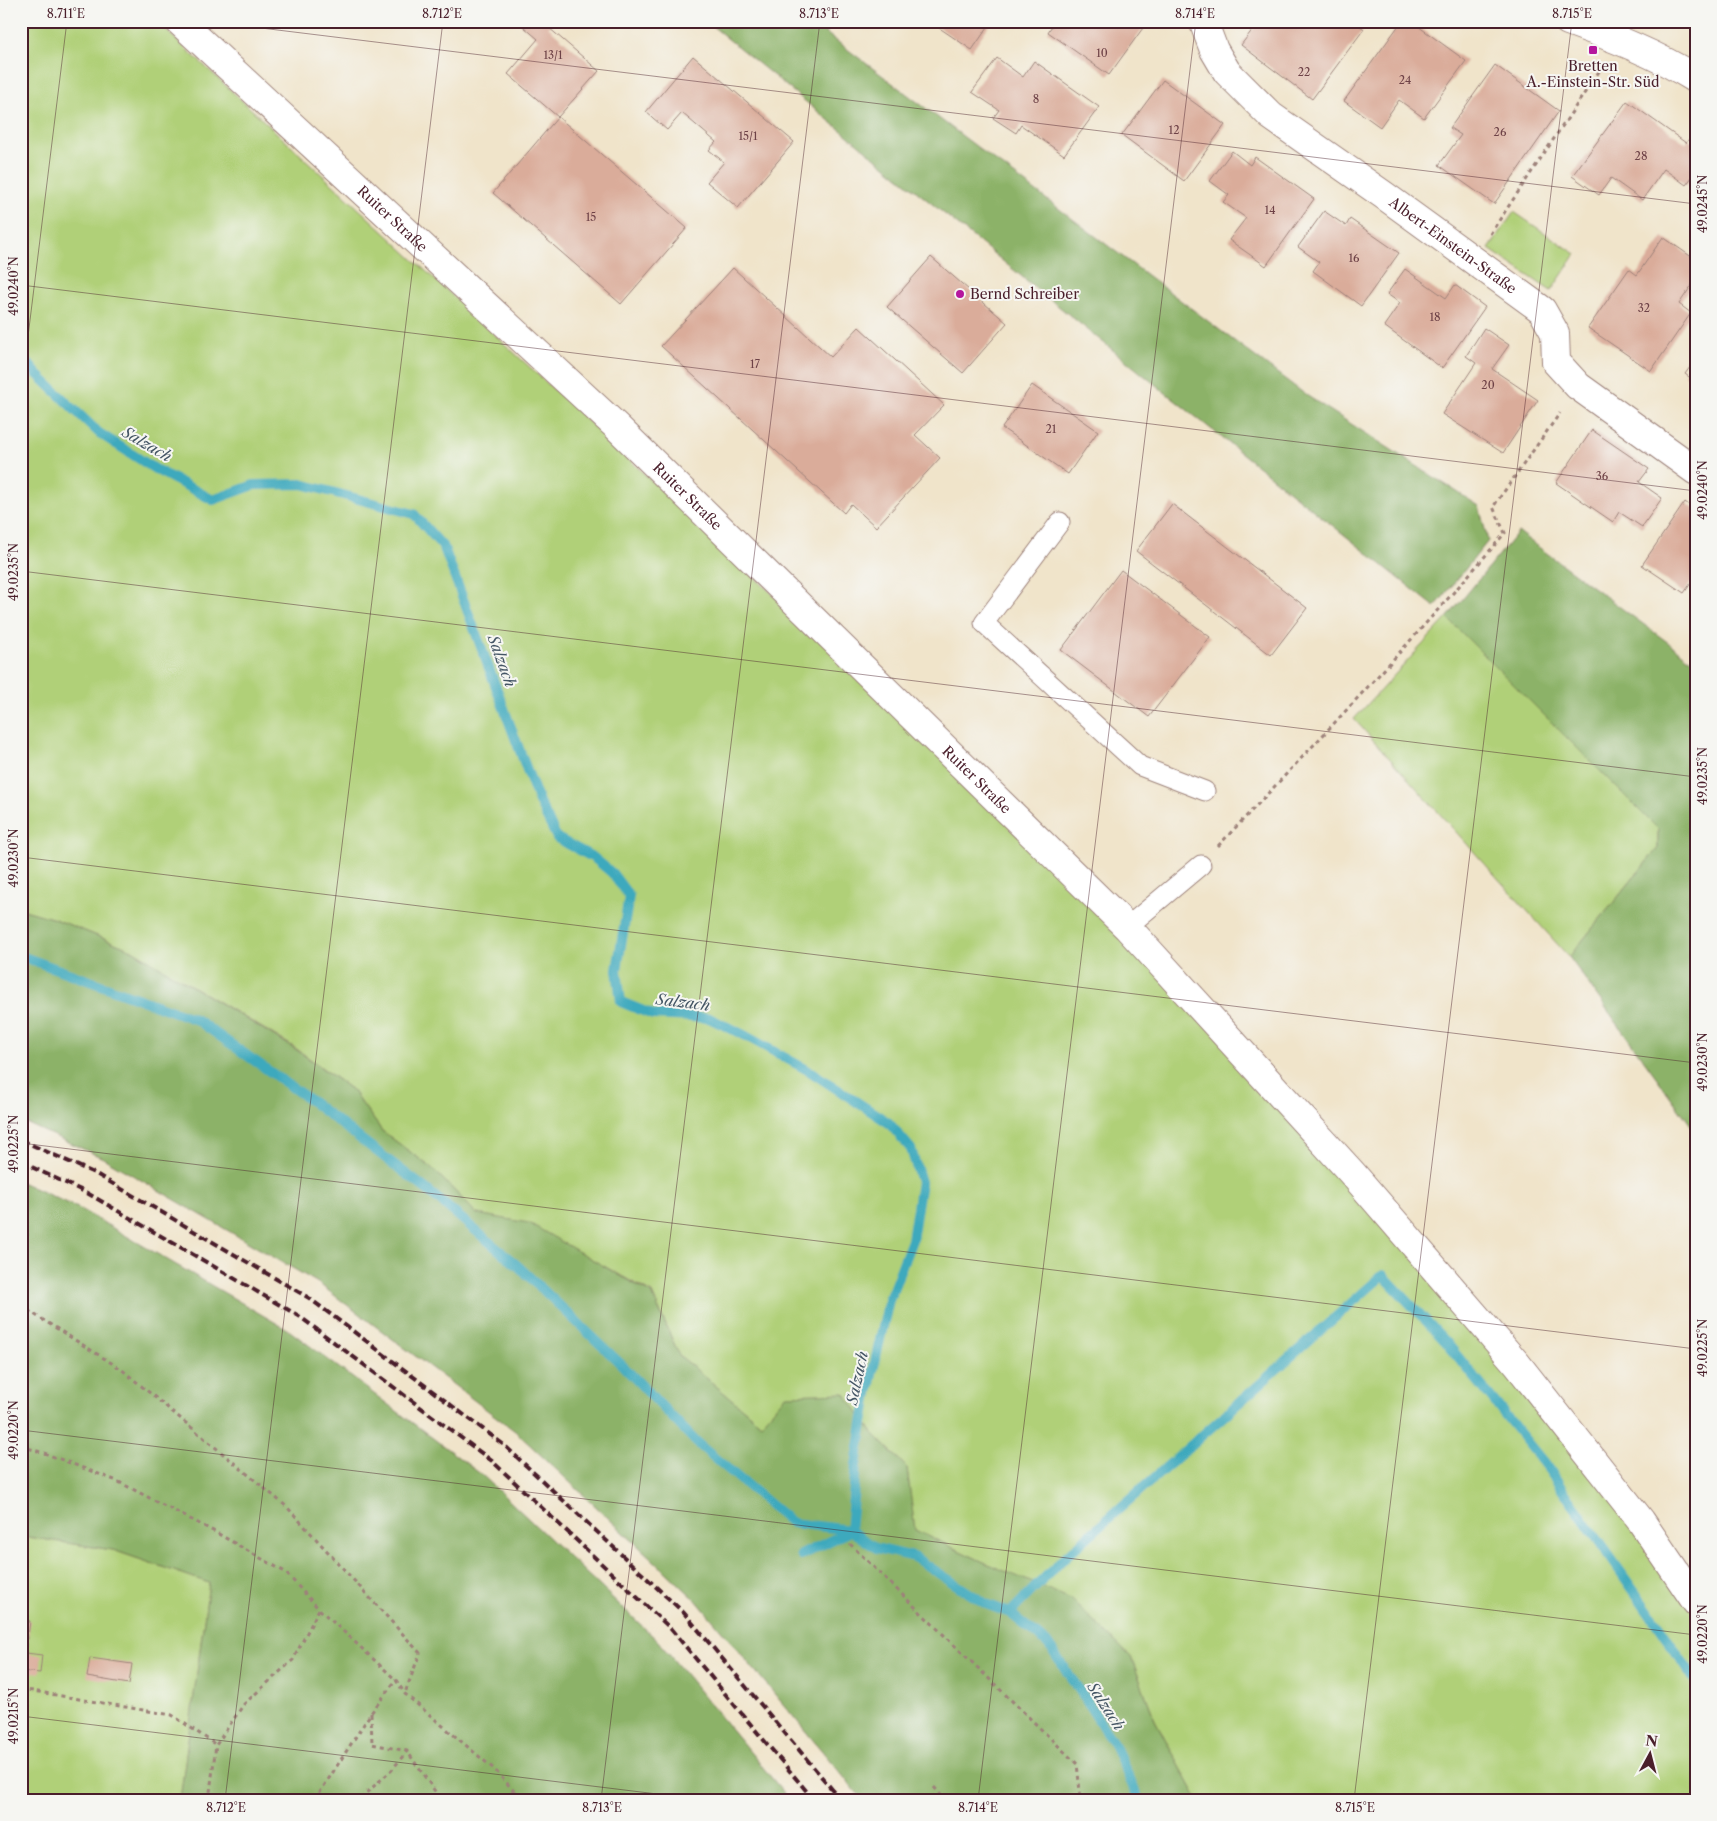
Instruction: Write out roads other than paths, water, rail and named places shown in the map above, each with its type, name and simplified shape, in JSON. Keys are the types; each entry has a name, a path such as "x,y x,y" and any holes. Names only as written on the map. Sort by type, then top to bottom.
{"street":[{"name":"Ruiter Straße","path":"178,21 616,426 1127,927 1352,1173 1517,1364 1641,1521 1696,1602"},
{"name":"Albert-Einstein-Straße","path":"1203,21 1214,50 1227,72 1271,116 1542,310 1555,332 1556,362 1578,386 1696,471"},
{"path":"1568,21 1620,41 1678,68 1696,79"}],"lane":[{"path":"1060,522 984,623 1140,766 1205,792"},
{"path":"1127,927 1201,865"}],"waterway":[{"name":"Salzach","path":"21,355 37,374 99,433 155,469 213,500 254,485 302,484 414,514 444,548 539,802 557,838 594,858 612,873 629,896 617,970 621,1002 653,1015 709,1018 746,1036 811,1072 889,1123 911,1149 921,1182 912,1240 889,1300 869,1388 856,1465 850,1530 876,1548 914,1557 986,1604 1010,1613 1048,1644 1115,1746 1139,1800"},
{"path":"21,956 197,1020 307,1098 426,1189 518,1266 623,1366 697,1443 792,1523 850,1530"},
{"path":"1010,1613 1065,1557 1383,1275 1446,1342 1544,1463 1696,1682"},
{"path":"801,1555 850,1531"}],"railway":[{"path":"21,1140 96,1174 309,1298 504,1445 684,1613 841,1800"},
{"path":"21,1162 87,1193 299,1316 492,1461 670,1628 814,1800"}],"place":[{"name":"Bretten A.-Einstein-Str. Süd","path":"1593,50"},
{"name":"Bernd Schreiber","path":"960,294"}]}
